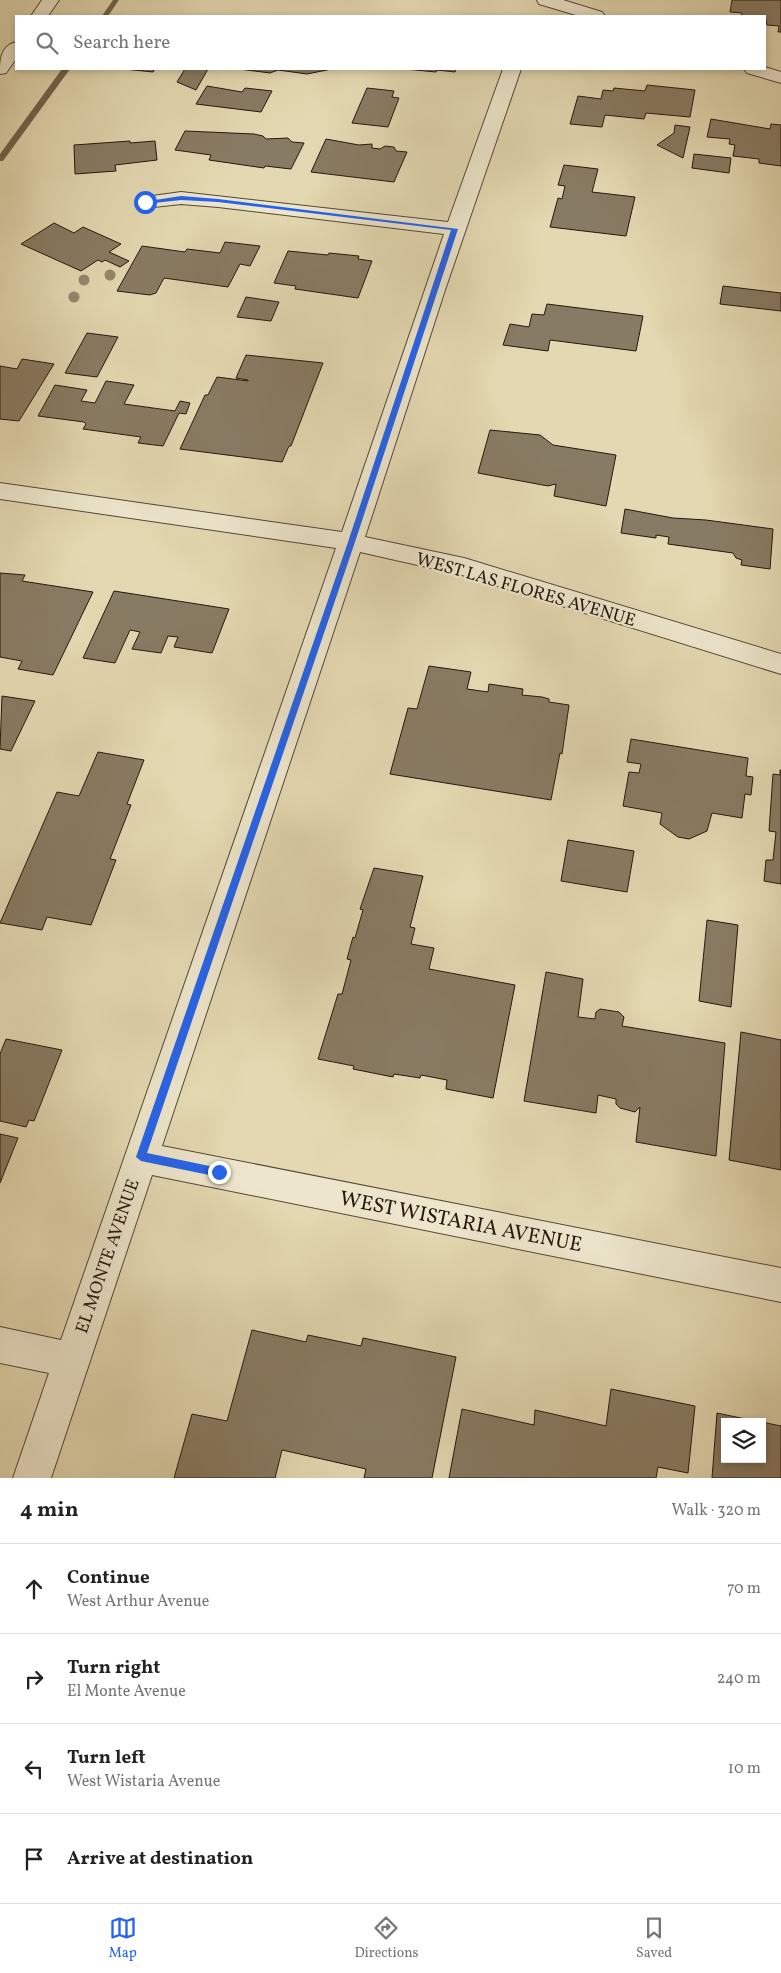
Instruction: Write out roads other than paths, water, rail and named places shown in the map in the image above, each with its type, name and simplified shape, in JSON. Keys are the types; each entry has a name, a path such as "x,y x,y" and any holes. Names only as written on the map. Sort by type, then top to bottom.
{"street":[{"path":"40,15 51,0"},
{"path":"538,3 592,15"},
{"path":"0,69 15,48"},
{"name":"EL MONTE AVENUE","path":"32,1478 351,542 455,229 512,70"},
{"path":"756,70 781,78"},
{"path":"145,202 181,198 218,201 455,229"},
{"name":"WEST LAS FLORES AVENUE","path":"0,491 351,542 464,567 781,664"},
{"name":"WEST WISTARIA AVENUE","path":"141,1157 781,1285"},
{"path":"0,1345 72,1360"}],"waterway":[{"path":"106,15 116,0"},
{"path":"0,159 65,70"}]}
